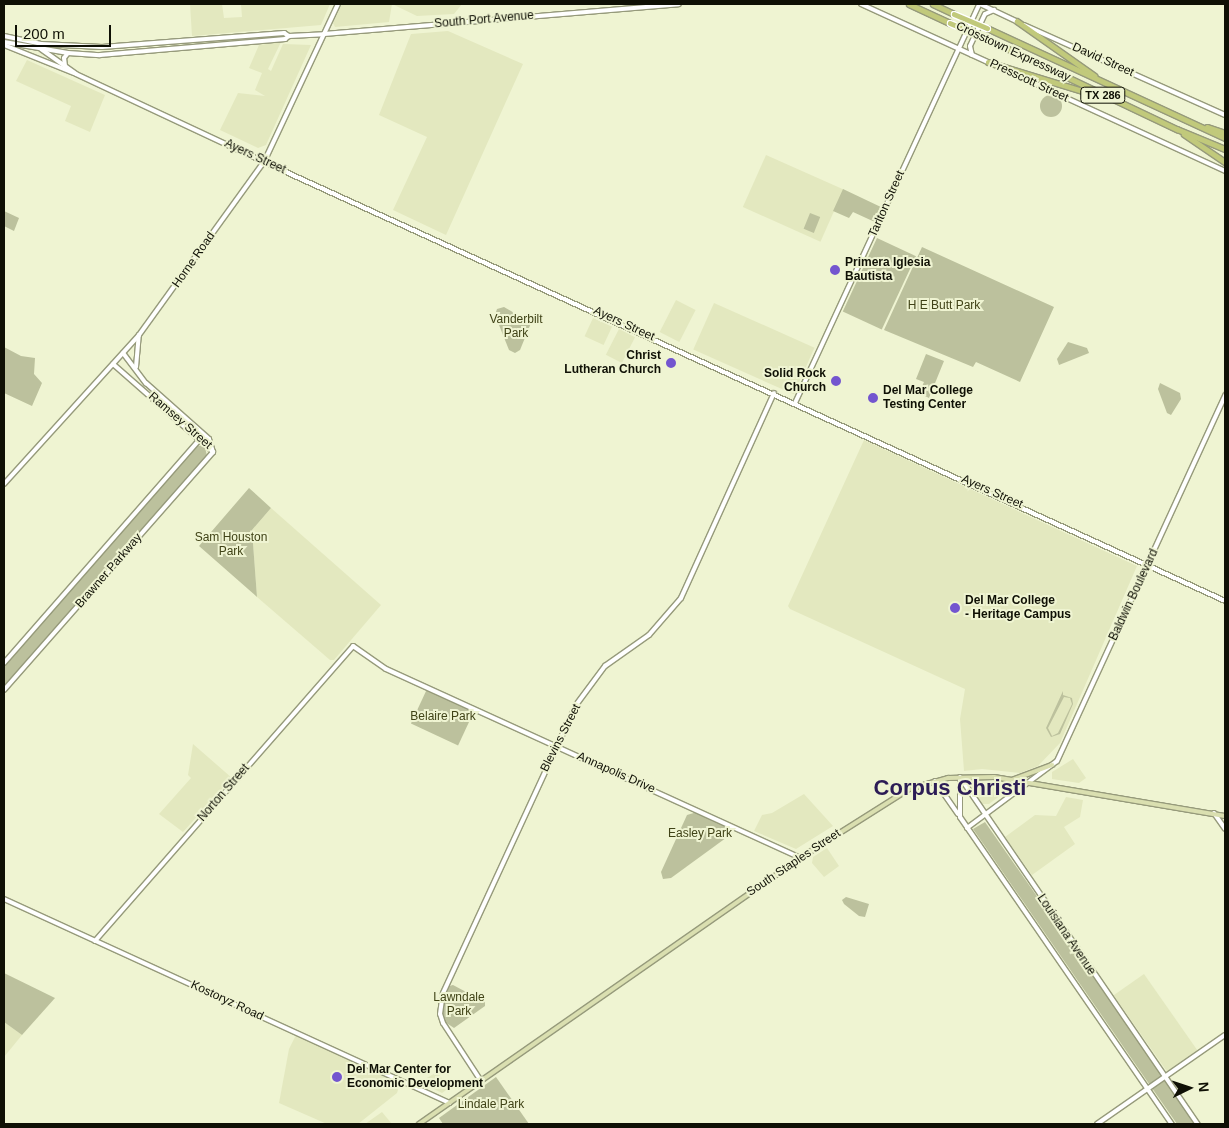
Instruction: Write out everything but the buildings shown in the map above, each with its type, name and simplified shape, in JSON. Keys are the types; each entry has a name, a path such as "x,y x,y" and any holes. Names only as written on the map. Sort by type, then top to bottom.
{"highway":[{"name":"Crosstown Expressway","path":"909,4 983,37 1177,130 1225,149"},
{"name":"Crosstown Expressway","path":"934,4 1225,138"},
{"path":"1017,21 1108,85"},
{"path":"988,62 1119,102"},
{"path":"1189,122 1225,133"},
{"path":"1177,130 1225,162"}],"main road":[{"name":"Horne Road","path":"4,484 139,335 264,162 338,4"},
{"name":"South Port Avenue","path":"41,47 68,54 140,52 282,40 288,36 680,4"},
{"name":"Presscott Street","path":"861,4 1225,171"},
{"name":"Tarlton Street","path":"795,403 980,4"},
{"name":"David Street","path":"980,4 1225,115"},
{"path":"972,55 970,46 985,14 994,10"},
{"name":"South Port Avenue","path":"4,43 41,47 102,48 284,33 288,36"},
{"name":"Ayers Street","path":"4,36 41,47 76,74"},
{"name":"Ayers Street","path":"4,43 76,74 264,162 1225,601"},
{"path":"66,66 64,58 68,54"},
{"path":"136,367 139,335"},
{"name":"Ramsey Street","path":"123,353 136,367 146,383 209,438 213,452"},
{"name":"Ramsey Street","path":"113,364 213,452"},
{"name":"Blevins Street","path":"481,1081 443,1023 440,1004 576,705 605,666 649,636 681,598 774,394"},
{"name":"Baldwin Boulevard","path":"968,828 1052,765 1068,739 1225,395"},
{"path":"199,440 209,438"},
{"name":"Brawner Parkway","path":"4,663 199,440"},
{"name":"Brawner Parkway","path":"4,690 213,452"},
{"name":"Annapolis Drive","path":"353,646 386,669 800,858"},
{"name":"Norton Street","path":"95,941 353,646"},
{"path":"1010,780 1052,765"},
{"path":"960,777 960,817"},
{"name":"South Staples Street","path":"419,1124 800,858 890,798 935,781 960,777 1010,780 1225,816"},
{"name":"Louisiana Avenue","path":"960,777 1198,1124"},
{"name":"Louisiana Avenue","path":"935,781 1172,1124"},
{"path":"1214,813 1225,829"},
{"name":"Kostoryz Road","path":"4,899 450,1103"},
{"path":"1097,1124 1225,1035"}],"shaded area":[{"path":"190,4 222,4 224,18 242,17 241,4 330,4 321,25 192,36"},
{"path":"342,4 392,4 389,22 335,27 333,23"},
{"path":"392,4 462,4 454,14 417,16"},
{"path":"448,31 523,64 446,235 393,210 427,137 379,115 411,34"},
{"path":"281,42 268,69 271,71 283,44 311,45 266,145 258,148 220,130 238,93 265,96 255,90 262,73 249,68 259,45"},
{"path":"27,60 105,95 90,132 65,121 71,106 16,81"},
{"path":"766,155 844,190 820,242 743,207"},
{"path":"676,300 696,310 679,342 660,332"},
{"path":"714,303 814,348 794,394 693,350"},
{"path":"593,318 612,327 604,345 585,336"},
{"path":"619,329 635,337 622,363 606,355"},
{"name":"Del Mar College - Heritage Campus","path":"864,440 1137,566 1060,743 1038,766 1020,773 982,769 964,771 960,719 965,689 790,609 788,606"},
{"path":"271,508 381,605 334,660 330,660 257,597 252,530"},
{"path":"193,744 232,778 183,832 159,814 191,778 188,775"},
{"path":"1073,759 1086,778 1079,783 1052,779 1052,772"},
{"path":"975,785 1006,787 1005,792 989,804 982,804 972,788"},
{"path":"804,794 833,826 796,849 754,831 762,815 772,813"},
{"path":"1066,797 1083,800 1080,817 1064,827 1075,844 1032,875 1005,837 1035,815 1056,816"},
{"path":"827,848 839,866 824,877 812,863 813,857"},
{"path":"1144,974 1197,1050 1167,1071 1114,995"},
{"path":"4,1022 22,1035 4,1057"},
{"name":"Del Mar Center for Economic Development","path":"296,1035 400,1083 397,1093 358,1124 327,1124 279,1103 289,1049"},
{"path":"437,1072 449,1088 442,1093 420,1082"},
{"path":"382,1112 392,1124 365,1124"}],"green space":[{"path":"1051,95 1059,98 1062,106 1059,114 1051,117 1043,114 1040,106 1043,98"},
{"path":"843,189 883,208 877,223 853,212 849,218 833,211"},
{"path":"4,211 19,218 14,231 4,226"},
{"path":"810,213 820,217 814,233 804,229"},
{"path":"877,238 916,256 882,330 843,311"},
{"name":"H E Butt Park","path":"922,247 1054,307 1020,382 976,362 973,367 884,330"},
{"name":"Vanderbilt Park","path":"504,307 531,323 520,350 515,353 509,350 495,315 497,309"},
{"path":"1068,342 1087,348 1089,353 1059,365 1057,359"},
{"path":"4,347 21,356 35,358 34,374 42,383 32,406 4,393"},
{"path":"926,354 944,361 929,398 919,393 924,382 916,379"},
{"path":"1160,383 1180,393 1181,399 1171,415 1167,413 1158,389"},
{"path":"197,445 205,447 207,456 4,688 4,666"},
{"name":"Sam Houston Park","path":"249,488 271,508 252,530 257,597 199,546"},
{"name":"Belaire Park","path":"427,689 474,711 458,745 411,723"},
{"path":"1063,691 1063,695 1072,698 1073,704 1060,734 1051,737 1046,728","holes":["1064,697 1070,698 1072,704 1058,733 1052,736 1048,728"]},
{"name":"Easley Park","path":"697,812 727,826 730,835 671,878 663,879 661,872 687,815"},
{"path":"985,822 1196,1124 1177,1124 973,829"},
{"path":"846,897 869,904 865,917 859,916 844,904 842,900"},
{"path":"4,973 55,998 22,1035 4,1022"},
{"name":"Lawndale Park","path":"453,985 485,1002 485,1006 454,1028 445,1022 442,1009 449,986"},
{"name":"Lindale Park","path":"496,1077 529,1124 443,1124 439,1118"}],"place":[{"name":"Primera Iglesia Bautista","path":"835,270"},
{"name":"Christ Lutheran Church","path":"671,363"},
{"name":"Solid Rock Church","path":"836,381"},
{"name":"Del Mar College Testing Center","path":"873,398"},
{"name":"Del Mar College - Heritage Campus","path":"955,608"},
{"name":"Del Mar Center for Economic Development","path":"337,1077"}],"district":[{"name":"Corpus Christi","path":"950,788"}]}
